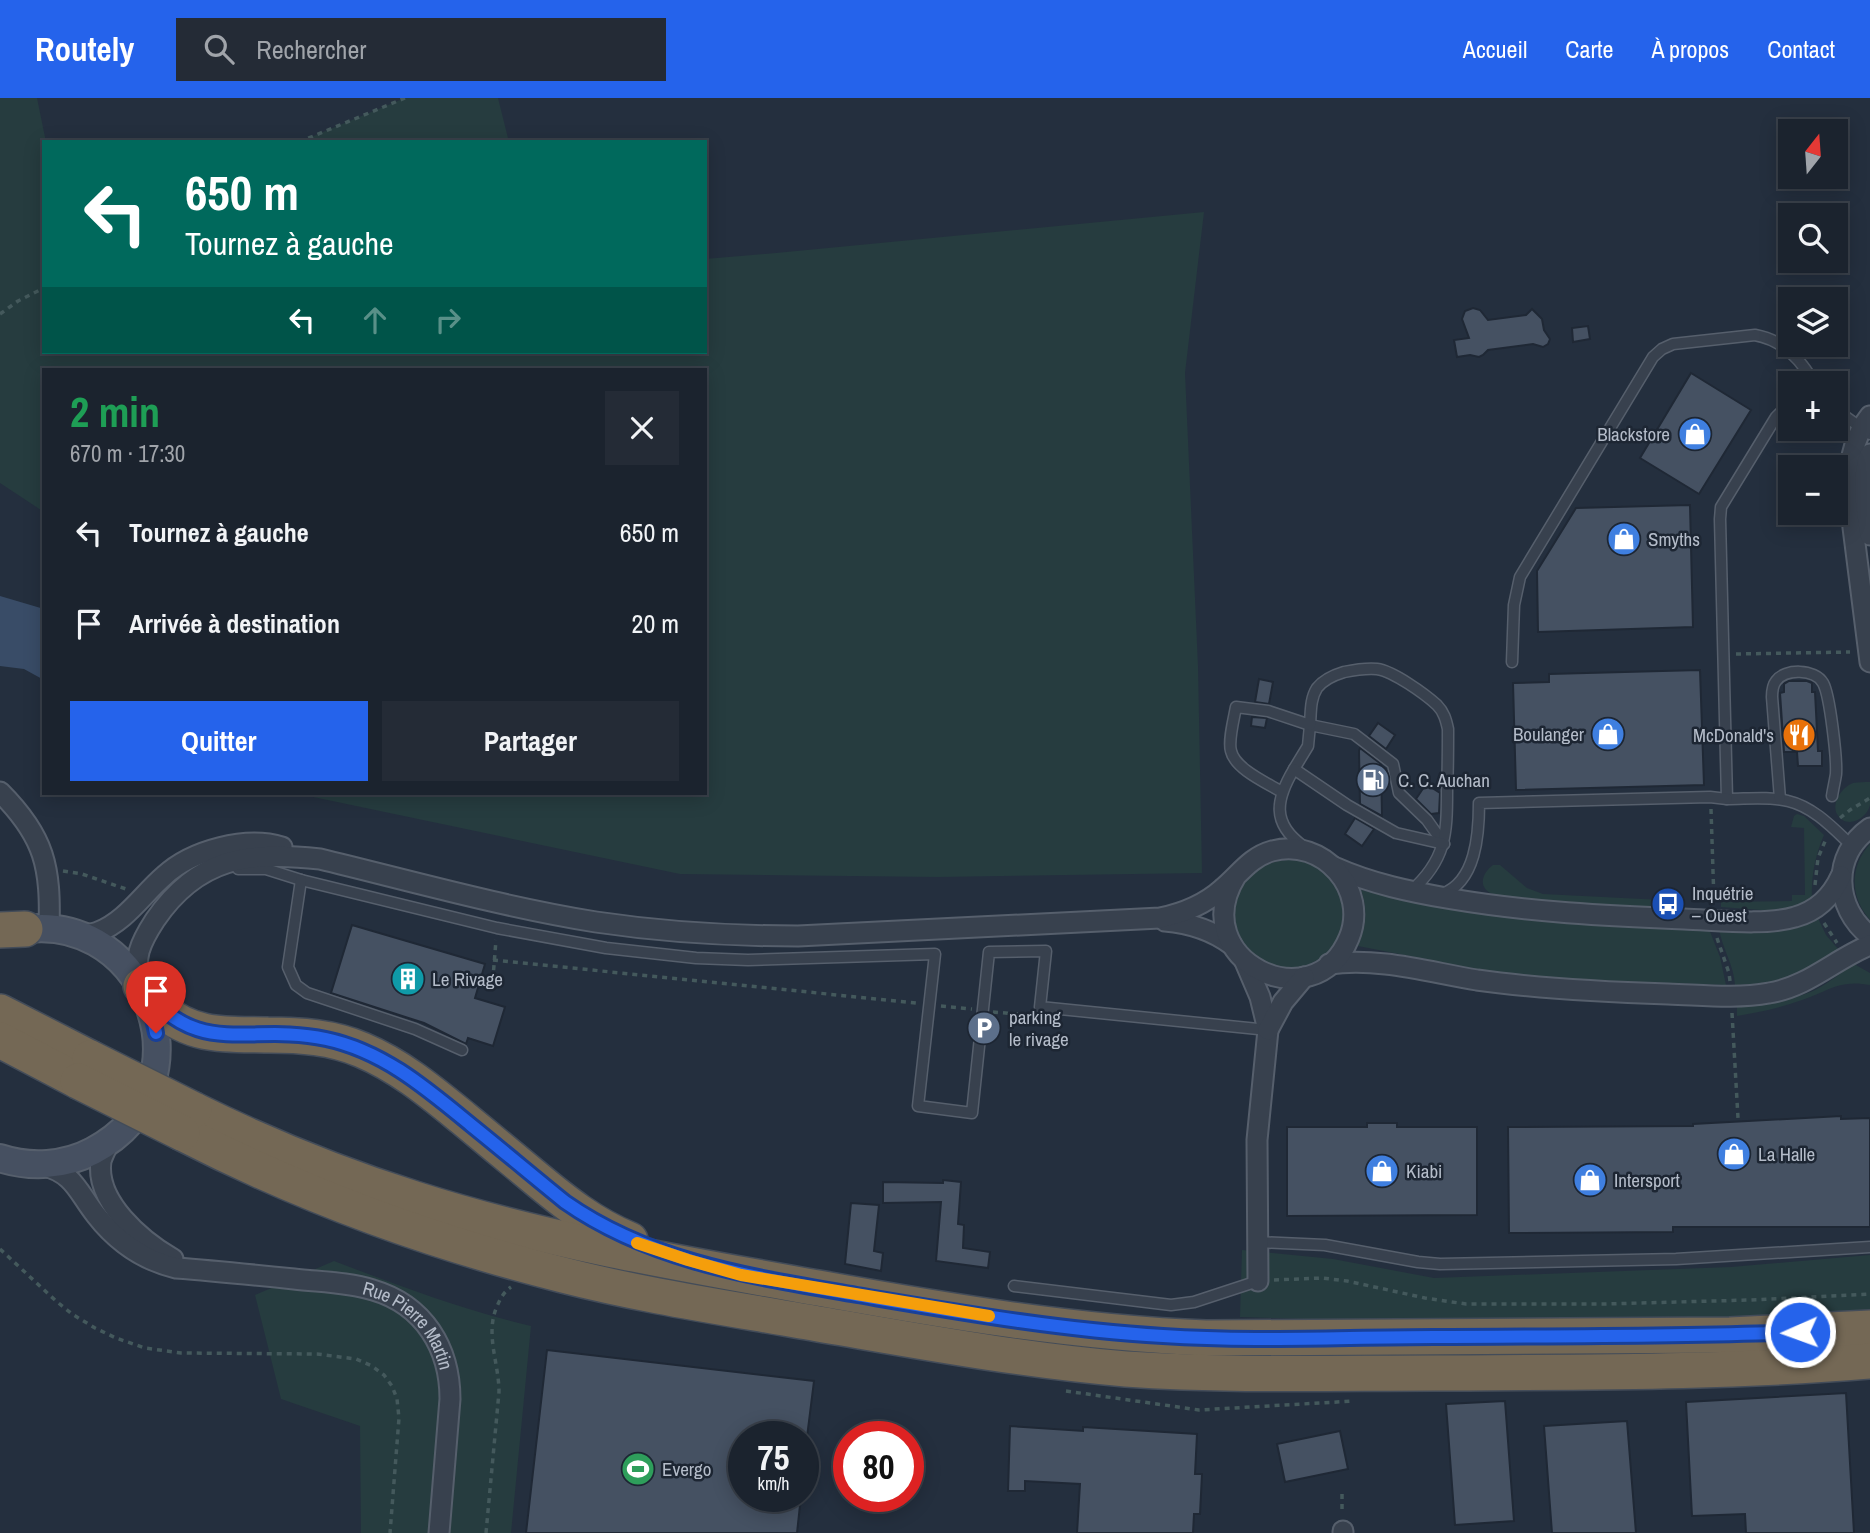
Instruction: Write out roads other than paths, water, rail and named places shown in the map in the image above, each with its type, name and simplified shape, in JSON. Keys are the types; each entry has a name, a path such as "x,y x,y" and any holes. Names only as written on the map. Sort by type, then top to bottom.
{"highway":[{"path":"141,986 164,1013 200,1031 227,1035 322,1038 378,1057 416,1080 586,1217 650,1248 741,1275"},
{"path":"0,1012 84,1069 188,1122 286,1152 416,1199 550,1235 741,1275 974,1314 1160,1336 1219,1338 1689,1335 1870,1328"},
{"path":"0,1040 84,1069"},
{"path":"188,1122 225,1155 275,1177 361,1212 454,1244 563,1275 681,1300 1023,1357 1138,1369 1323,1373 1652,1371 1772,1368 1870,1361"}],"street":[{"path":"1867,426 1851,460 1848,488 1869,656"},
{"path":"1870,454 1864,481 1870,535"},
{"path":"0,792 15,807 36,837 47,868 30,931"},
{"path":"30,931 88,935 99,932 126,914 176,867 230,845 267,843 320,859 558,915 686,933 798,936 1143,920 1175,915 1197,907 1216,894 1248,863 1271,851 1289,849 1315,854 1334,867 1368,881 1511,908 1567,914 1759,921 1794,918 1817,907 1833,891 1852,846 1869,827"},
{"path":"0,1158 16,1163 41,1165 77,1158 110,1141 136,1114 148,1093 155,1070 156,1033 136,966 137,957 145,937 168,903 186,884 197,876 228,863 251,857 320,859"},
{"path":"1245,962 1258,971 1289,978 1304,977 1329,964 1346,945 1354,912 1348,888 1334,867"},
{"path":"1236,876 1228,890 1224,906 1226,930 1261,997 1268,1030 1258,1119 1258,1281"},
{"path":"1841,876 1847,909 1858,926 1870,936"},
{"path":"1143,920 1190,925 1215,934 1232,945"},
{"path":"30,931 97,944 126,967 141,986"},
{"path":"1329,964 1369,961 1489,981 1582,992 1731,996 1770,993 1793,987 1870,945"},
{"path":"1268,1030 1283,1002 1304,977"},
{"name":"Rue Pierre Martin","path":"110,1141 102,1159 101,1173 104,1186 120,1215 155,1248 200,1270"},
{"name":"Rue Pierre Martin","path":"41,1165 64,1174 118,1240 130,1249 162,1264 354,1285 389,1295 417,1314 440,1345 450,1380 439,1533"}],"lane":[{"path":"1512,662 1514,605 1525,566 1653,357 1673,344 1755,335 1767,337 1790,352 1806,371"},
{"path":"1727,799 1721,507 1778,415"},
{"path":"1848,416 1867,426"},
{"path":"1315,854 1295,841 1283,826 1279,808 1282,792 1308,746 1311,703 1319,686 1335,674 1376,669 1386,671 1437,705 1448,729 1447,826 1444,844 1429,873 1411,891"},
{"path":"1780,799 1772,697 1775,682 1781,676 1805,672 1821,679 1829,701 1836,772 1832,796"},
{"path":"1282,792 1236,762 1230,750 1236,706 1268,711 1310,725 1354,734 1393,764 1399,793 1427,820 1444,844"},
{"path":"1294,769 1347,805 1396,833 1444,844"},
{"path":"1431,895 1452,891 1468,869 1478,838 1479,803 1710,797 1780,799 1811,811 1852,846"},
{"path":"197,876 255,868 497,928 606,948 696,958 793,960 935,954 918,1106 972,1113 989,952 1046,951 1040,1007 1268,1030"},
{"path":"301,880 288,967 296,985 307,993 415,1029 462,1050"},
{"path":"1257,1241 1325,1245 1440,1264 1676,1259 1870,1247"},
{"path":"1014,1286 1171,1305 1194,1302 1258,1281"}],"water":[{"path":"0,596 42,608 42,679 24,669 0,666"}],"place":[{"name":"Blackstore","path":"1695,434"},
{"name":"Smyths","path":"1624,539"},
{"name":"Boulanger","path":"1608,734"},
{"name":"McDonald's","path":"1799,735"},
{"name":"C. C. Auchan","path":"1373,780"},
{"name":"Inquétrie – Ouest","path":"1668,904"},
{"name":"Le Rivage","path":"408,979"},
{"name":"parking le rivage","path":"984,1028"},
{"name":"La Halle","path":"1734,1154"},
{"name":"Kiabi","path":"1382,1171"},
{"name":"Intersport","path":"1590,1180"},
{"name":"Evergo","path":"638,1469"}]}
